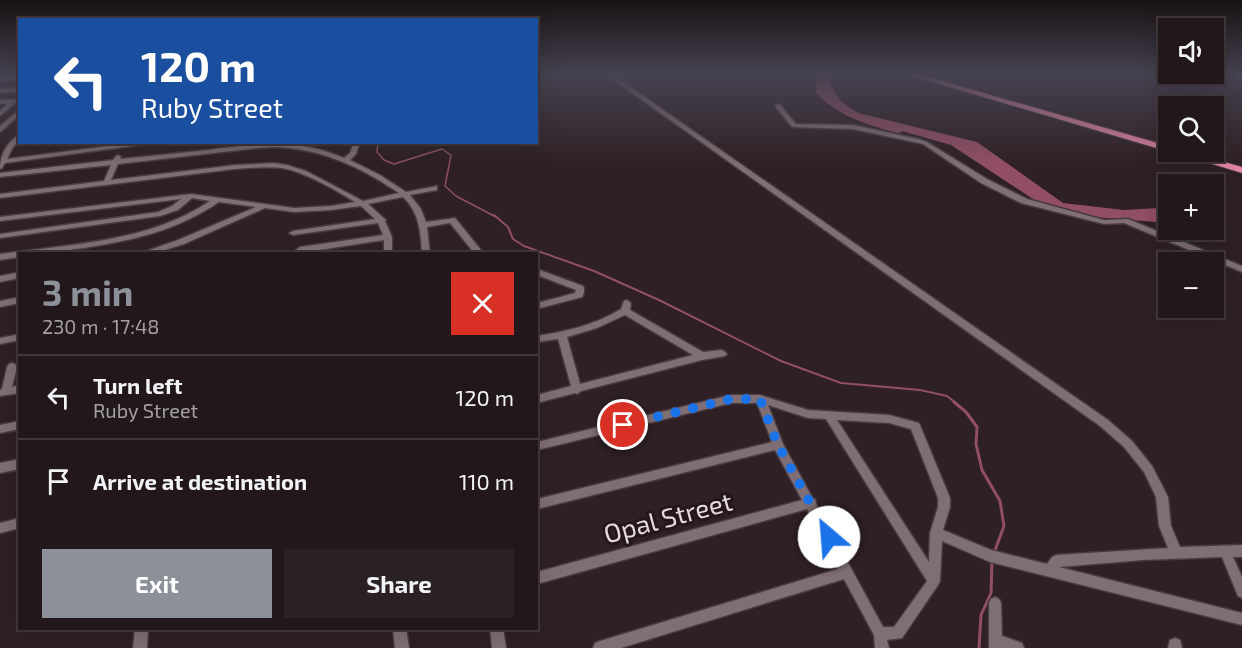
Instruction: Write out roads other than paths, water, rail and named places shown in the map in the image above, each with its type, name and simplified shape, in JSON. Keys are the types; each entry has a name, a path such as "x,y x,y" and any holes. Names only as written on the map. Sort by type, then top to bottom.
{"highway":[{"path":"1017,105 1158,146"},
{"path":"1039,105 1158,139"},
{"path":"1224,158 1242,163"},
{"path":"1214,162 1242,170"}],"street":[{"path":"653,105 1104,423 1128,444 1148,469 1162,496 1165,526 1176,552"},
{"path":"778,106 794,126 853,127 925,143 984,181 1024,201 1104,222 1125,221 1242,269"},
{"path":"0,130 18,113"},
{"path":"0,136 18,135"},
{"path":"2,164 10,146 18,137"},
{"path":"345,160 353,154 356,144"},
{"path":"2,164 126,145"},
{"path":"107,182 126,145"},
{"path":"0,175 276,145 316,150 345,160 404,194 416,208 424,225 426,252"},
{"path":"0,196 236,167 277,165 307,174 364,203 382,220 388,237 388,252"},
{"path":"0,219 191,196 294,210 364,203 434,188"},
{"path":"0,236 160,214 175,208 191,196"},
{"path":"31,252 163,229 187,220 218,200"},
{"path":"148,252 181,242 262,207"},
{"path":"293,233 382,220"},
{"path":"424,225 452,220 478,252"},
{"path":"300,250 388,237"},
{"path":"0,257 18,254"},
{"path":"538,272 573,284 580,288 580,292 579,295 538,306"},
{"path":"0,279 18,275"},
{"path":"0,304 18,300"},
{"path":"538,339 562,335 611,321 626,307 702,357"},
{"path":"562,335 577,390"},
{"path":"0,341 18,337"},
{"path":"538,399 702,357 722,354"},
{"path":"3,393 12,367"},
{"path":"3,393 18,389"},
{"path":"538,446 731,399 760,399 808,414 889,419 915,426 944,498 944,507 936,533 934,582 897,633 880,634"},
{"path":"760,399 778,445 880,634 882,648"},
{"path":"830,417 934,582"},
{"path":"0,429 18,425"},
{"path":"538,504 778,445"},
{"path":"0,468 18,464"},
{"name":"Opal Street","path":"538,578 811,503"},
{"path":"0,528 18,524"},
{"path":"936,533 990,556 1242,619"},
{"path":"1049,571 1056,561 1176,552 1242,550"},
{"path":"1225,551 1242,592"},
{"path":"600,648 847,572"},
{"path":"995,603 995,644 1017,648"},
{"path":"140,648 142,630"},
{"path":"399,630 402,648"},
{"path":"496,630 499,648"}],"waterway":[{"path":"838,105 857,117 899,130"},
{"path":"378,144 377,152 384,160 394,164 442,149 451,155 445,186 456,196 496,217"},
{"path":"494,215 508,227 513,239 524,246 594,271 659,300 781,361 841,383 920,390 947,396 956,403"},
{"path":"954,402 966,412 977,427 976,444 982,470 1000,501 1004,526 994,553"},
{"path":"979,648 981,615 991,593 992,561"}]}
